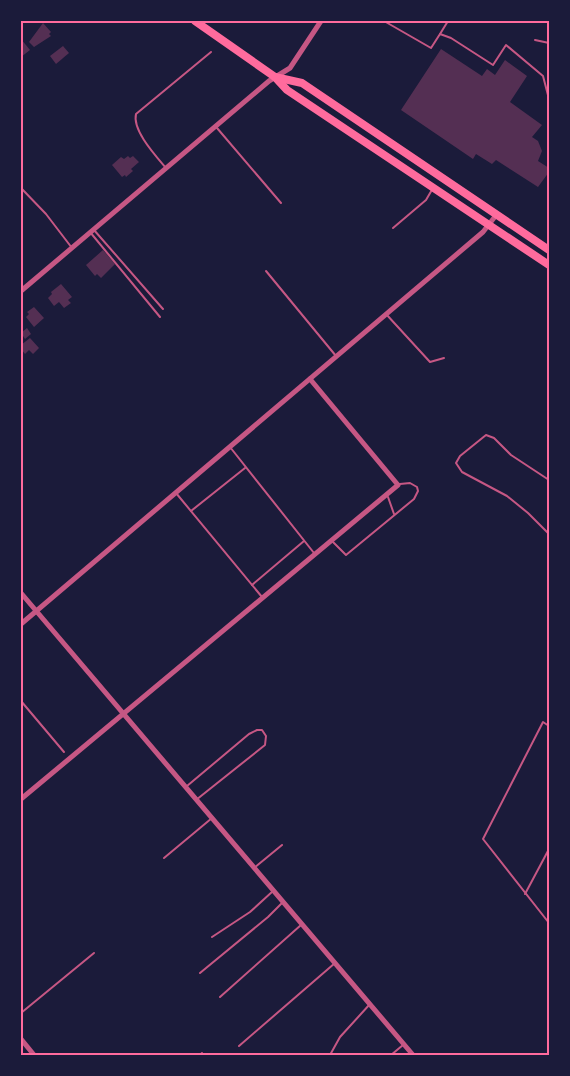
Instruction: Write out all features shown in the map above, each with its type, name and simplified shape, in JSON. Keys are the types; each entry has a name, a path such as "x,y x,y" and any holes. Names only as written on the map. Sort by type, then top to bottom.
{"main road":[{"path":"195,21 275,77 286,90 549,265"},
{"path":"275,77 302,83 549,250"}],"street":[{"path":"21,291 215,126 275,77 290,68 321,21"},
{"path":"21,624 387,314 488,225 497,214"},
{"path":"21,799 398,485 310,379"},
{"path":"21,593 413,1055"},
{"path":"21,1039 34,1055"}],"lane":[{"path":"384,21 431,48 448,21"},
{"path":"440,34 451,38 493,64 506,45 543,76 549,99"},
{"path":"535,40 549,43"},
{"path":"166,168 138,130 135,123 136,114 211,52"},
{"path":"543,76 549,74"},
{"path":"215,126 281,203"},
{"path":"21,188 46,214 72,248"},
{"path":"393,228 426,200 433,188"},
{"path":"92,231 163,309"},
{"path":"92,231 160,317"},
{"path":"266,271 336,356"},
{"path":"387,314 430,362 444,358"},
{"path":"549,480 511,455 494,438 486,435 460,456 456,463 462,472 518,504 549,534"},
{"path":"230,447 314,554"},
{"path":"191,511 245,468"},
{"path":"332,540 346,555 414,499 418,491 417,487 410,483 398,485"},
{"path":"176,493 263,598"},
{"path":"387,494 394,515"},
{"path":"252,585 304,541"},
{"path":"21,701 64,752"},
{"path":"549,726 543,722 483,839 549,923"},
{"path":"186,787 249,734 262,730 266,736 265,745 196,800"},
{"path":"164,858 212,818"},
{"path":"254,868 282,845"},
{"path":"525,894 549,849"},
{"path":"212,937 250,912 273,891"},
{"path":"200,973 283,902"},
{"path":"220,997 302,924"},
{"path":"21,1013 94,953"},
{"path":"239,1046 335,963"},
{"path":"330,1055 340,1037 370,1004"},
{"path":"391,1055 404,1045"}],"building":[{"path":"43,23 51,32 49,34 51,36 34,47 29,42"},
{"path":"21,39 30,50 21,57"},
{"path":"63,46 69,53 56,64 50,56"},
{"path":"441,49 482,76 487,69 495,75 505,60 527,76 510,102 542,125 532,137 538,141 542,151 538,161 549,168 549,172 538,187 496,160 492,164 476,154 473,159 401,110"},
{"path":"128,156 130,158 133,156 139,162 131,169 133,171 126,177 125,175 122,177 112,165 121,157 124,159"},
{"path":"103,250 115,264 101,278 97,274 95,276 86,265"},
{"path":"61,284 72,297 68,300 71,303 64,308 59,302 54,306 48,298 51,292"},
{"path":"34,307 44,318 34,327 26,317 29,314 27,312"},
{"path":"27,328 31,334 25,339 21,333"},
{"path":"30,338 39,348 33,354 29,350 25,354 21,345"}]}
